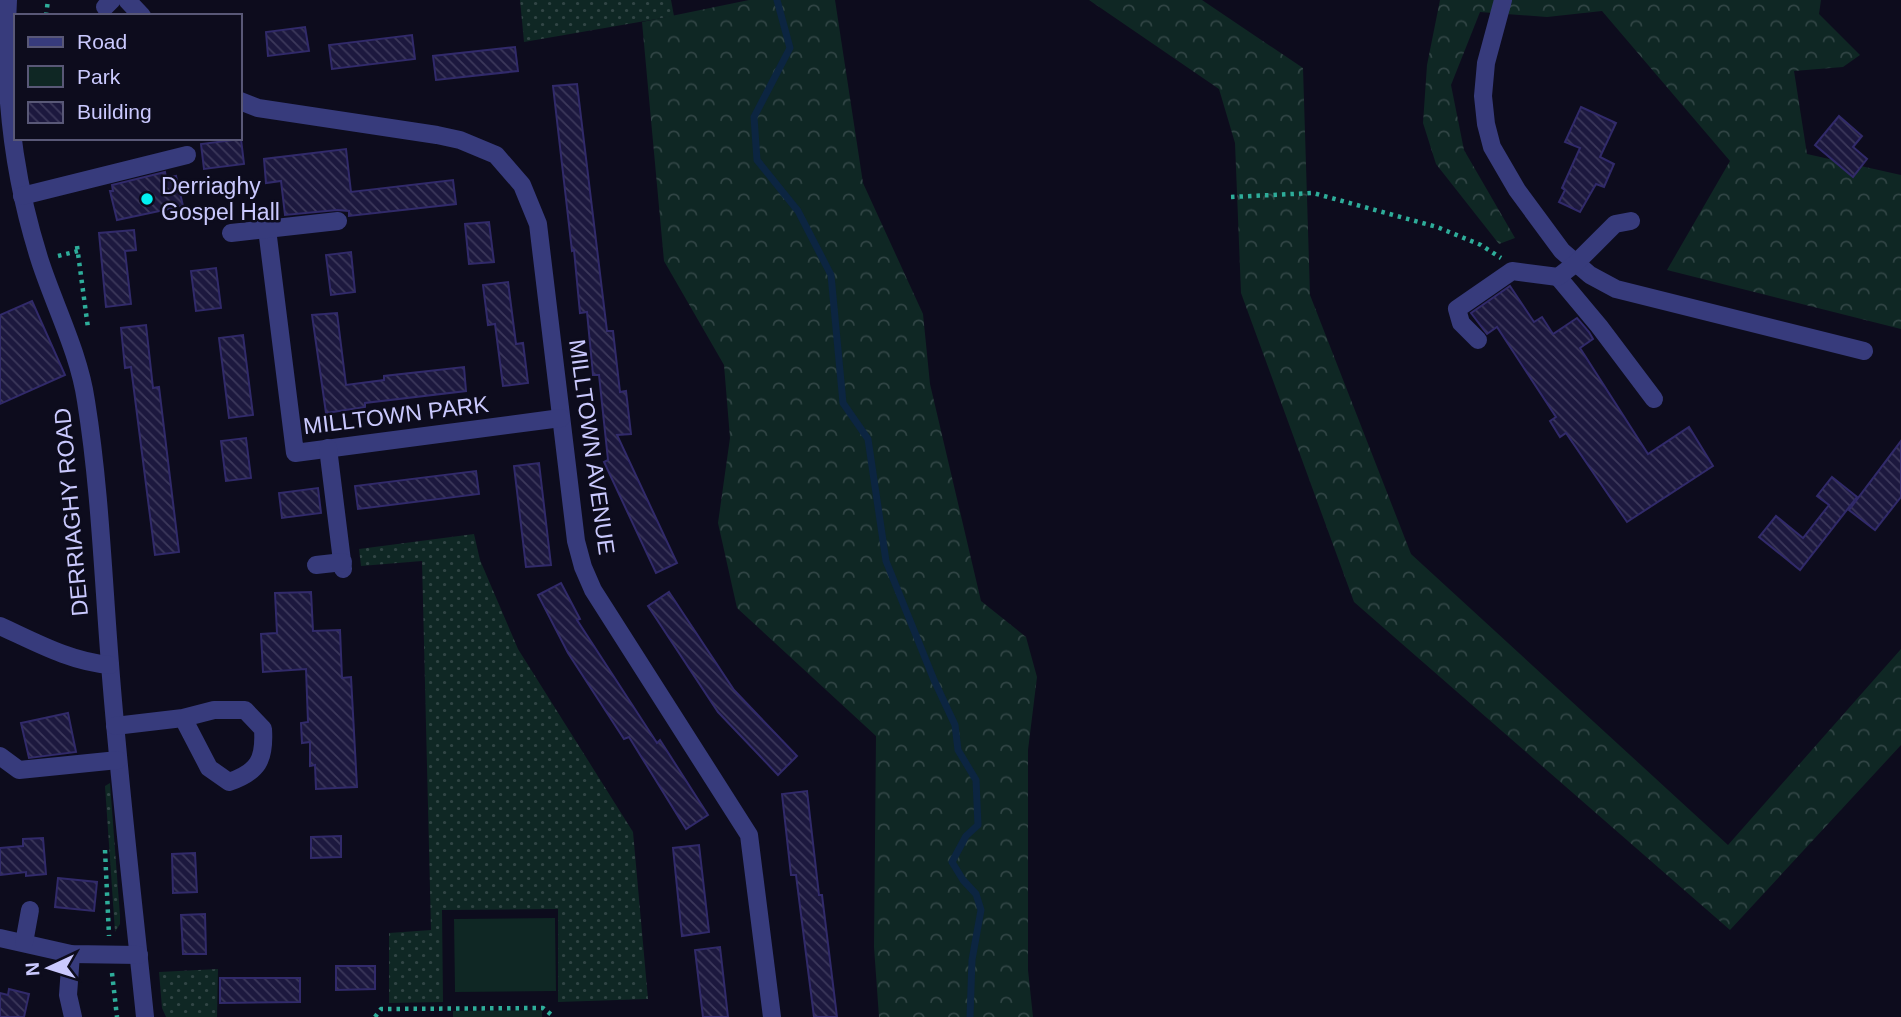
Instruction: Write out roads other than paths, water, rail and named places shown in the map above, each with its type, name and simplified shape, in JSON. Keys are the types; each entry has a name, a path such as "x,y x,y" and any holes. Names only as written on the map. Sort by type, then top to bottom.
{"street":[{"path":"127,0 140,14"},
{"path":"1503,0 1486,63 1483,96 1486,124 1492,147 1517,190 1562,251 1590,275 1616,289 1864,351"},
{"name":"DERRIAGHY ROAD","path":"5,6 4,115 22,196 44,273 78,364 86,400 96,485 118,760 145,1017"},
{"name":"MILLTOWN AVENUE","path":"242,102 258,108 460,140 496,155 522,185 538,224 576,541 583,567 593,590 749,835 772,1017"},
{"path":"22,196 187,155"},
{"path":"231,233 338,220"},
{"path":"1558,277 1615,224 1631,221"},
{"name":"MILLTOWN PARK","path":"267,229 295,453 561,418"},
{"path":"1478,340 1461,323 1457,309 1512,271 1558,277 1654,399"},
{"path":"316,565 343,566 328,449"},
{"path":"0,626 59,653 96,664 110,665"},
{"path":"115,726 183,718 214,710 245,710 263,729 264,746 261,759 247,776 229,782 209,768 183,718"},
{"path":"0,756 19,770 118,760"},
{"path":"24,943 30,910"},
{"path":"0,938 71,954 139,956"},
{"path":"71,954 68,995 73,1017"}],"waterway":[{"path":"777,0 790,48 754,117 757,160 798,211 831,275 843,403 868,439 886,561 955,725 958,750 976,780 978,825 966,836 952,862 976,894 981,910 972,960 970,1017"}],"place":[{"name":"Derriaghy Gospel Hall","path":"147,199"}]}
